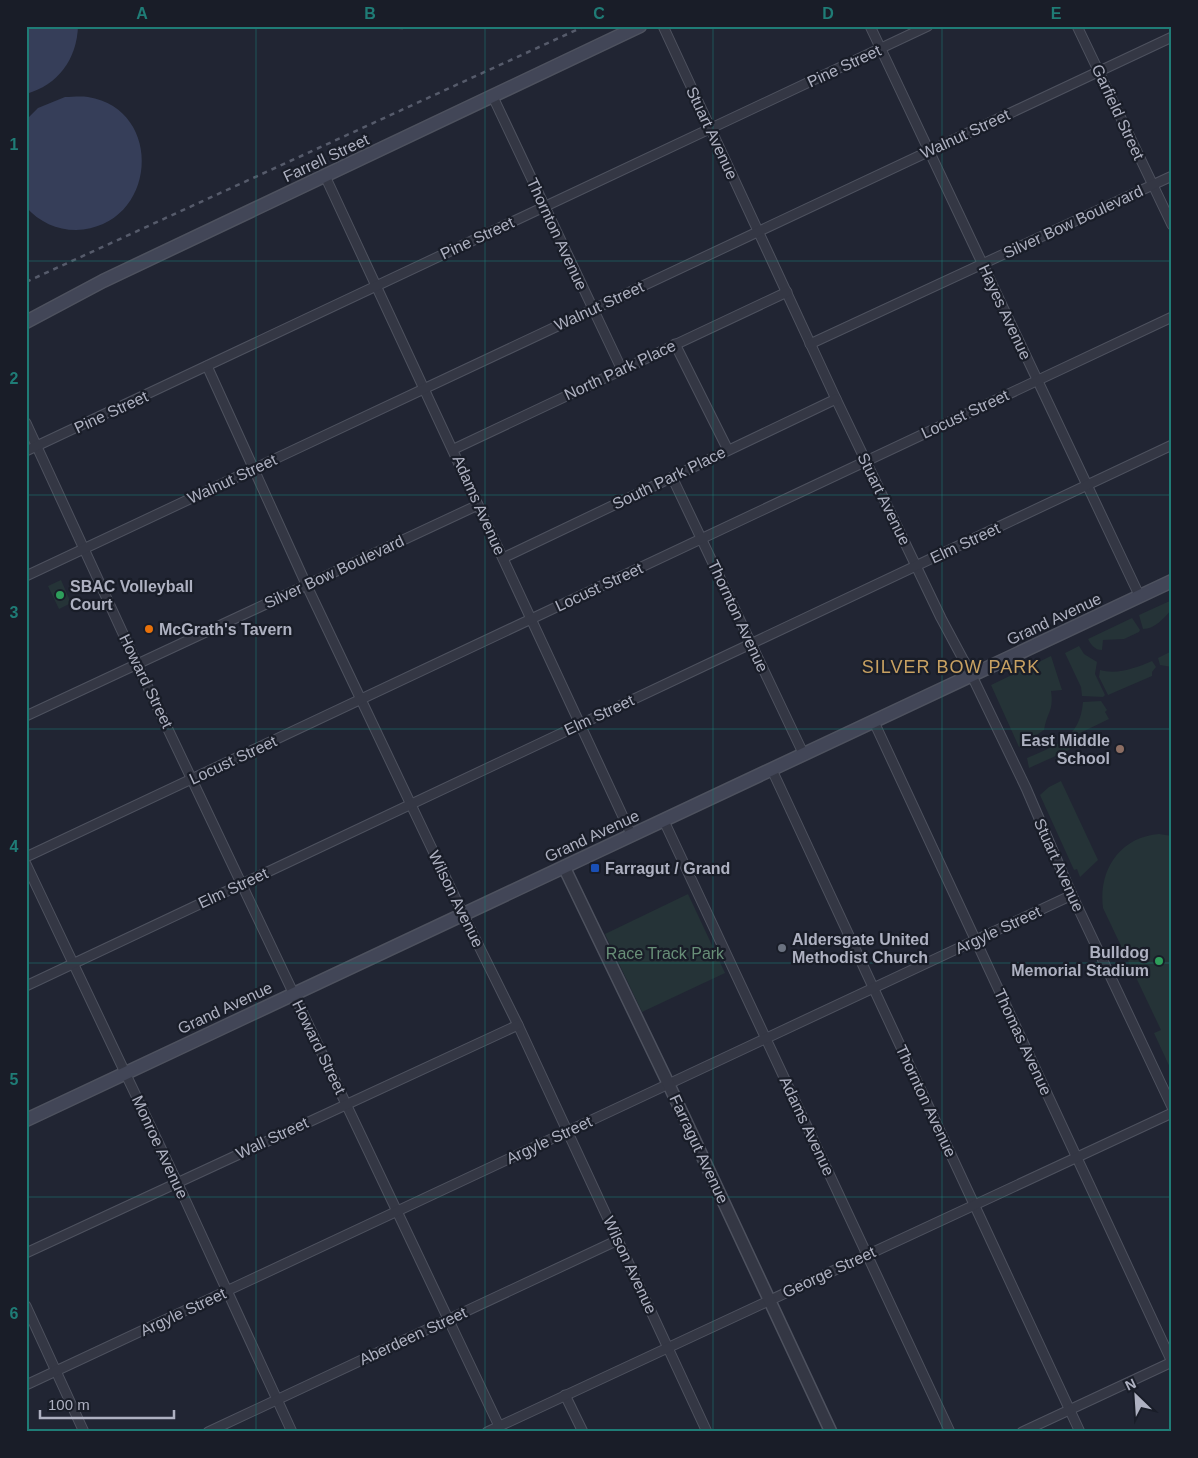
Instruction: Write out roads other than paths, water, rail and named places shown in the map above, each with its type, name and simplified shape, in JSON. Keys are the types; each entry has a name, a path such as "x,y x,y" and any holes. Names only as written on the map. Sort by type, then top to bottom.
{"main road":[{"name":"Farrell Street","path":"26,322 104,281 640,26"},
{"name":"Grand Avenue","path":"26,1120 1172,582"}],"street":[{"name":"Stuart Avenue","path":"663,26 836,399 1026,788 1072,896 1172,1107"},
{"name":"Hayes Avenue","path":"870,26 1140,597"},
{"name":"Pine Street","path":"26,451 928,26"},
{"name":"Garfield Street","path":"1077,26 1172,225"},
{"name":"Walnut Street","path":"26,576 1172,37"},
{"name":"Thornton Avenue","path":"493,97 622,370"},
{"name":"Adams Avenue","path":"325,176 632,836"},
{"name":"Silver Bow Boulevard","path":"810,344 1172,176"},
{"name":"North Park Place","path":"454,450 787,292"},
{"name":"Locust Street","path":"26,857 1172,317"},
{"path":"675,344 728,450"},
{"name":"Wilson Avenue","path":"206,366 306,584 462,914 518,1025 708,1432"},
{"name":"South Park Place","path":"503,558 836,399"},
{"name":"Howard Street","path":"26,423 191,779 499,1426"},
{"name":"Elm Street","path":"26,986 1172,445"},
{"name":"Thornton Avenue","path":"672,477 804,755"},
{"name":"Silver Bow Boulevard","path":"26,716 478,505"},
{"name":"Thomas Avenue","path":"874,722 1172,1362"},
{"name":"Thornton Avenue","path":"772,770 1080,1432"},
{"name":"Adams Avenue","path":"664,821 950,1432"},
{"name":"Monroe Avenue","path":"26,864 177,1182 292,1432"},
{"name":"Farragut Avenue","path":"564,867 669,1085 831,1432"},
{"name":"Argyle Street","path":"26,1385 567,1133 873,987 1072,896"},
{"name":"Wall Street","path":"26,1253 518,1025"},
{"name":"George Street","path":"487,1432 668,1346 1172,1113"},
{"name":"Aberdeen Street","path":"208,1432 618,1240"},
{"path":"26,1306 84,1432"},
{"path":"1022,1432 1172,1362"},
{"path":"565,1395 583,1432"}],"water":[{"path":"26,26 78,26 74,49 64,69 47,84 26,94"},
{"path":"65,97 88,97 113,106 130,122 140,144 142,167 136,190 123,210 103,224 76,230 55,227 37,217 26,207 26,120 38,108"}],"railway":[{"path":"368,26 404,28 428,26"},
{"path":"26,282 585,26"}],"place":[{"name":"SBAC Volleyball Court","path":"60,595"},
{"name":"McGrath's Tavern","path":"149,629"},
{"name":"East Middle School","path":"1120,749"},
{"name":"Farragut / Grand","path":"595,868"},
{"name":"Aldersgate United Methodist Church","path":"782,948"},
{"name":"Bulldog Memorial Stadium","path":"1159,961"}],"district":[{"name":"SILVER BOW PARK","path":"951,667"}],"park label":[{"name":"Race Track Park","path":"665,953"}]}
